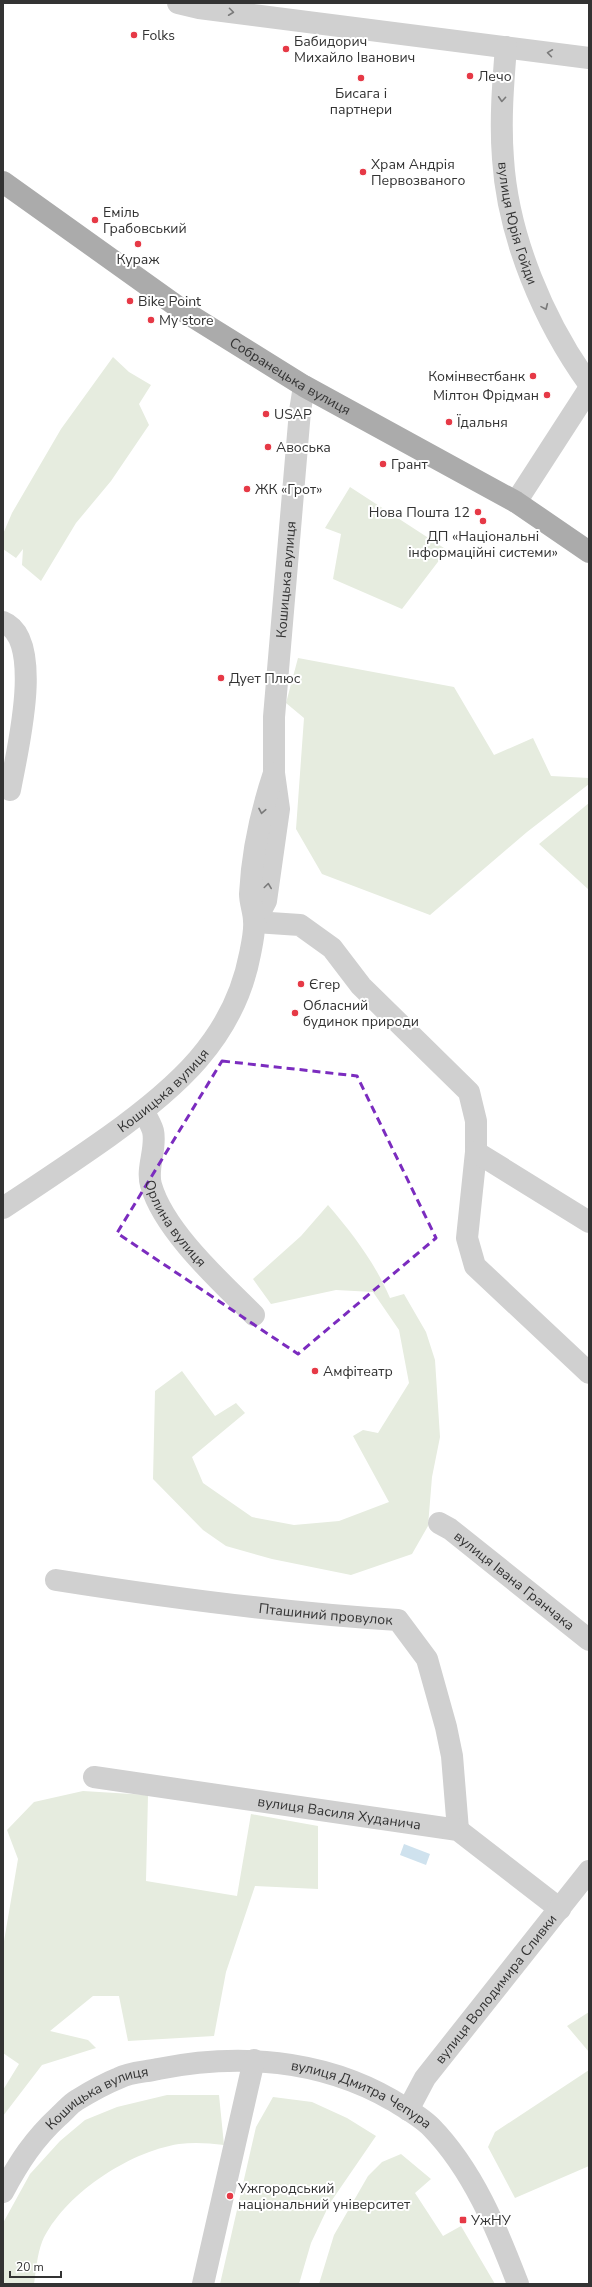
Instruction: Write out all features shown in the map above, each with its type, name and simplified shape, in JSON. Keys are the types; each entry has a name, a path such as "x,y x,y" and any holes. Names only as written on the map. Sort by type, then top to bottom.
{"main road":[{"name":"Собранецька вулиця","path":"3,182 185,312 304,386 516,502 589,552"}],"street":[{"path":"178,3 199,8 277,10 506,47 589,58"},
{"name":"вулиця Юрія Гойди","path":"506,47 501,111 502,160 512,220 527,266 560,341 589,384"},
{"name":"Кошицька вулиця","path":"3,1208 144,1111 184,1075 215,1039 231,1013 241,990 250,954 254,922 266,901 279,810 274,773 274,717 300,411 304,386"},
{"path":"516,502 589,388"},
{"path":"3,622 20,638 24,657 26,682 25,704 10,790"},
{"path":"254,922 300,925 332,948 362,986 469,1092 476,1120 476,1152 467,1238 475,1266 589,1373"},
{"name":"Орлина вулиця","path":"144,1111 153,1131 150,1184 168,1219 198,1258 254,1315"},
{"path":"476,1152 589,1222"},
{"name":"вулиця Івана Гранчака","path":"439,1523 450,1529 589,1640"},
{"name":"Пташиний провулок","path":"56,1580 185,1600 340,1616 398,1620 427,1660 429,1667 446,1727 452,1756 458,1830"},
{"name":"вулиця Василя Худанича","path":"94,1777 458,1830 560,1909"},
{"name":"вулиця Володимира Сливки","path":"408,2110 425,2078 589,1871"},
{"name":"Кошицька вулиця","path":"3,2192 16,2168 38,2135 75,2101 120,2077 182,2064 226,2060"},
{"name":"вулиця Дмитра Чепура","path":"226,2060 254,2060 286,2063 327,2073 375,2090 408,2110 430,2126 450,2148 469,2176 501,2240 518,2284"},
{"path":"203,2284 254,2060"}],"highlighted area":[{"path":"222,1061 357,1076 436,1238 298,1354 117,1233"}],"shaded area":[{"path":"113,357 129,372 151,385 139,404 149,425 111,481 76,523 41,581 22,565 23,549 16,558 3,549 3,534 12,513 61,429"},
{"path":"350,487 447,550 402,609 333,579 341,534 325,528"},
{"path":"298,658 454,687 494,755 533,738 551,776 589,778 589,784 527,832 430,915 322,874 296,829 304,718 286,703"},
{"path":"589,803 589,890 539,844"},
{"path":"328,1205 363,1249 378,1273 390,1298 404,1294 426,1332 435,1360 440,1437 432,1477 428,1526 412,1554 351,1575 272,1559 226,1546 203,1530 153,1479 155,1391 182,1371 215,1416 236,1403 245,1413 192,1457 203,1483 252,1517 294,1525 339,1521 389,1502 353,1436 363,1430 378,1433 409,1383 399,1330 373,1292 336,1290 271,1304 253,1279 301,1236"},
{"path":"83,1791 148,1795 146,1881 237,1896 251,1814 318,1826 318,1889 255,1886 226,1972 214,2036 128,2041 119,1996 93,1996 50,2031 88,2040 96,2048 42,2065 3,2116 3,2090 19,2064 3,2053 3,1947 18,1859 7,1830 34,1802"},
{"path":"589,2012 589,2052 567,2026"},
{"path":"589,2070 589,2166 515,2198 488,2147 495,2132"},
{"path":"167,2095 219,2095 224,2145 190,2143 159,2149 139,2156 99,2178 81,2192 65,2208 52,2225 40,2247 34,2284 3,2284 3,2223 30,2174 60,2141 85,2120 117,2107"},
{"path":"273,2097 312,2102 347,2118 376,2136 330,2203 311,2243 299,2284 220,2284 256,2127"},
{"path":"401,2154 431,2179 415,2193 443,2236 461,2226 495,2284 319,2284 334,2235 368,2176 382,2162"}],"water":[{"path":"404,1844 430,1854 426,1865 400,1855"}],"place":[{"name":"Folks","path":"134,35"},
{"name":"Бабидорич Михайло Іванович","path":"286,49"},
{"name":"Лечо","path":"470,76"},
{"name":"Бисага і партнери","path":"361,78"},
{"name":"Храм Андрія Первозваного","path":"363,172"},
{"name":"Еміль Грабовський","path":"95,220"},
{"name":"Кураж","path":"138,244"},
{"name":"Bike Point","path":"130,301"},
{"name":"My store","path":"151,320"},
{"name":"Комінвестбанк","path":"533,376"},
{"name":"Мілтон Фрідман","path":"547,395"},
{"name":"USAP","path":"266,414"},
{"name":"Їдальня","path":"449,422"},
{"name":"Авоська","path":"268,447"},
{"name":"Грант","path":"383,464"},
{"name":"ЖК «Грот»","path":"247,489"},
{"name":"Нова Пошта 12","path":"478,512"},
{"name":"ДП «Національні інформаційні системи»","path":"483,521"},
{"name":"Дует Плюс","path":"221,678"},
{"name":"Єгер","path":"301,984"},
{"name":"Обласний будинок природи","path":"295,1013"},
{"name":"Амфітеатр","path":"315,1371"},
{"name":"Ужгородський національний університет","path":"230,2196"},
{"name":"УжНУ","path":"463,2220"}]}
